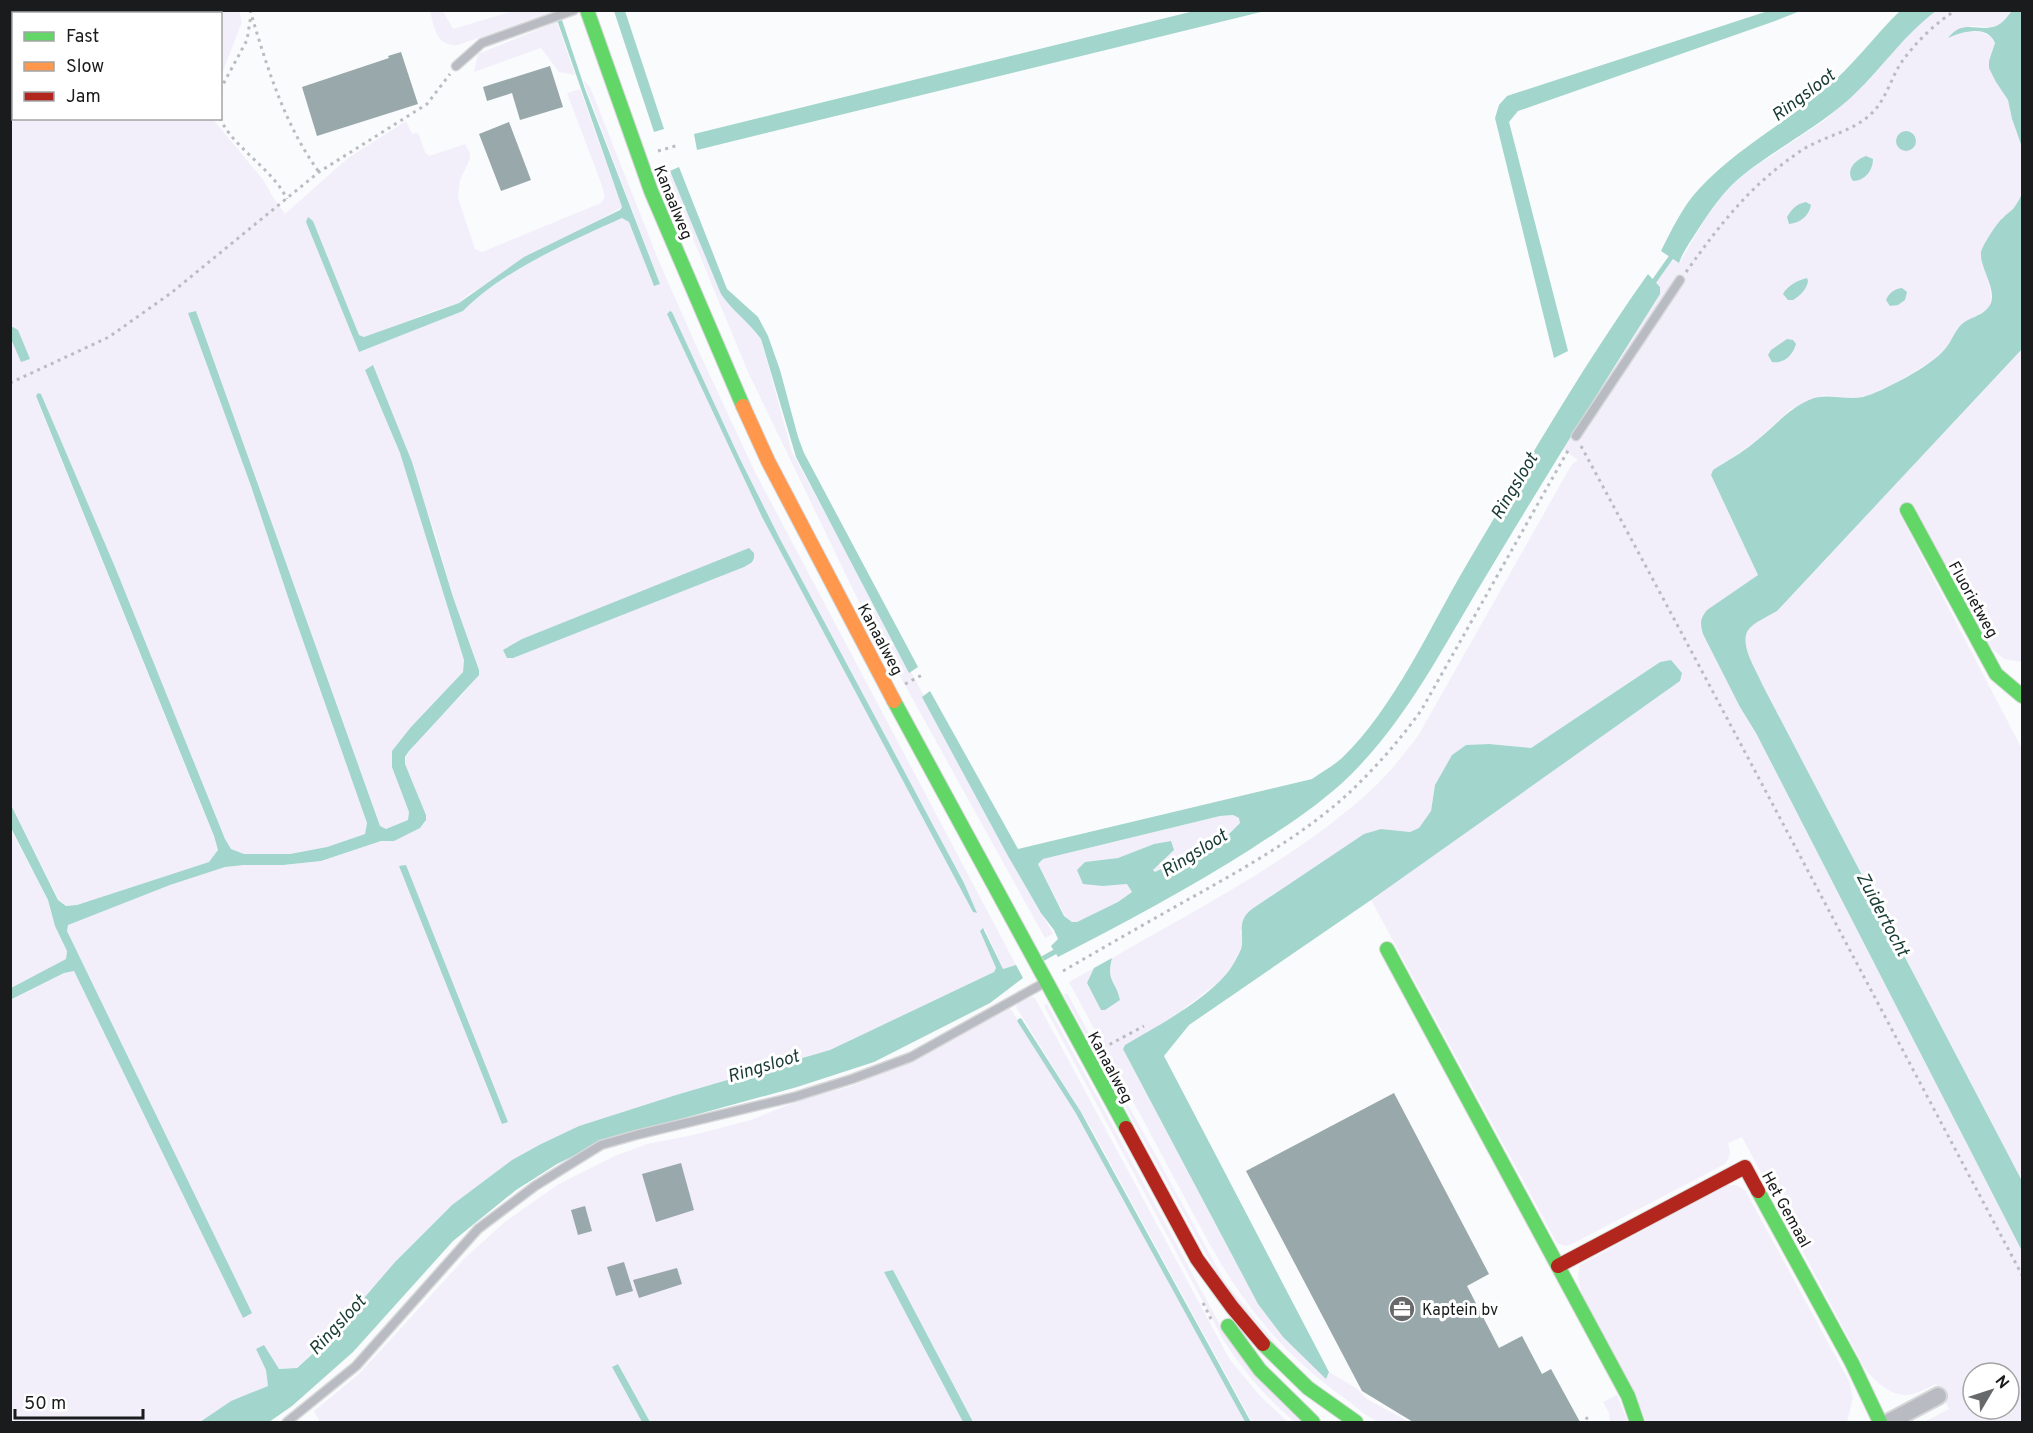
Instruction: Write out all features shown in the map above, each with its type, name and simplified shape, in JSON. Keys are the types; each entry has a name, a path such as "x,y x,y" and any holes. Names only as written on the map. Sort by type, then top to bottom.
{"street":[{"name":"Kanaalweg","path":"586,10 651,191 768,461 1197,1259 1230,1306 1284,1369 1323,1401 1356,1422"},
{"name":"Fluorietweg","path":"1907,510 1996,674 2022,696"},
{"path":"1387,950 1628,1396 1637,1422"},
{"name":"Het Gemaal","path":"1558,1266 1745,1167 1852,1363 1880,1422"},
{"name":"Kanaalweg","path":"1197,1259 1205,1287 1245,1350 1279,1391 1313,1422"},
{"path":"1889,1422 1938,1396"}],"lane":[{"path":"456,66 482,43 570,12"},
{"path":"1576,436 1680,280"},
{"path":"287,1422 356,1366 478,1229 535,1186 601,1145 794,1097 911,1057 1045,979"}],"path":[{"path":"1680,280 1724,219 1745,196 1804,149 1858,124 1871,115 1883,100 1901,63 1946,16 1957,10"},
{"path":"222,86 247,40 251,12"},
{"path":"251,12 270,77 288,116 319,172"},
{"path":"10,383 110,337 171,293 319,172 427,104 456,66"},
{"path":"222,120 236,139 280,184 287,199"},
{"path":"1045,979 1246,867 1348,794 1377,766 1403,735 1434,690 1576,436"},
{"path":"1576,436 1694,654 2022,1275"},
{"name":"Kanaalweg","path":"903,684 906,689"},
{"path":"1057,964 1060,972"},
{"path":"1087,1057 1144,1026"},
{"path":"1586,1417 1589,1422"}],"shaded area":[{"path":"11,11 239,11 242,22 222,73 222,12 12,12 12,120 214,120 264,181 285,214 348,158 406,121 412,134 418,133 425,152 429,156 465,144 470,153 470,159 460,180 458,198 475,249 482,252 601,203 605,197 567,93 580,89 622,207 469,294 459,303 370,336 359,335 313,221 306,222 359,352 463,311 479,296 517,270 622,218 629,221 654,286 660,284 583,80 590,87 660,264 755,472 1016,965 1003,969 985,929 980,931 996,968 994,972 830,1050 579,1126 512,1160 452,1205 395,1262 328,1340 296,1368 279,1369 264,1346 256,1349 266,1370 268,1386 231,1401 200,1422 11,1422 11,1000 64,973 74,971 243,1318 251,1313 67,931 68,924 170,885 225,867 321,861 381,841 394,841 424,824 426,815 405,764 407,756 421,736 467,689 479,669 453,597 436,536 373,366 365,370 400,453 464,660 463,672 411,727 392,767 409,812 408,820 386,829 380,826 196,311 188,313 251,486 367,823 365,834 327,847 290,854 244,854 231,849 115,567 41,394 38,393 36,397 218,850 209,862 77,905 66,906 59,900 11,805 11,339 21,361 30,359 11,326","holes":["670,311 780,539 964,883 976,913 973,912 762,517 667,314"]},
{"path":"430,11 443,11 453,29 513,11 554,11 458,45 451,45 445,43 437,35"},
{"path":"1936,11 2012,11 2000,24 1992,27 1971,26 1949,37 1972,32 1993,38 2003,92 2008,100 2022,147 2022,193 2014,208 2001,219 1998,227 1986,240 1982,259 1989,281 1991,300 1989,307 1961,325 1945,349 1935,359 1891,386 1852,399 1824,395 1791,409 1755,442 1713,470 1711,475 1758,575 1707,610 1740,707 1756,733 2022,1251 2022,1422 1924,1422 1949,1409 1936,1384 1906,1395 1892,1392 1873,1378 1864,1367 1742,1137 1728,1143 1730,1154 1725,1164 1572,1244 1565,1246 1557,1243 1371,900 1680,681 1671,660 1659,662 1531,748 1489,744 1466,745 1452,755 1435,785 1431,811 1419,828 1410,832 1381,829 1240,931 1243,944 1233,965 1219,982 1162,1025 1125,1045 1123,1049 1258,1304 1283,1337 1326,1378 1329,1372 1356,1388 1367,1399 1409,1422 1377,1421 1363,1413 1304,1366 1268,1329 1237,1289 1209,1243 1069,982 1094,968 1087,984 1101,1009 1120,1000 1111,976 1112,958 1213,901 1279,860 1342,815 1389,772 1418,736 1572,464 1578,460 1563,449 1660,287 1654,281 1672,258 1680,262 1705,219 1725,192 1743,175 1825,120 1870,79 1924,19"},
{"path":"557,22 575,75 559,72 541,48 474,72 478,54"},
{"path":"665,171 670,171 721,294 761,339 792,452 1053,934 1045,938 860,604 748,372"},
{"path":"2022,349 2022,662 2004,659 1989,646 1897,509 2022,749 2022,1181 1762,684 1748,654 1746,638 1752,626 1777,611"},
{"path":"1233,815 1239,818 1241,823 1228,835 1155,872 1153,870 1174,850 1171,841 1154,844 1118,858 1085,862 1103,886 1128,884 1132,892 1118,902 1077,922 1072,922 1065,916 1038,864 1043,859 1220,816"},
{"path":"10,828 48,900 55,926 67,951 66,959 11,988"},
{"path":"1067,993 1225,1282 1301,1374 1223,1285 1064,995"},
{"path":"1035,998 1230,1360 1261,1397 1288,1422 1252,1422 1091,1128 1016,1007 1019,1002"},
{"path":"1047,1004 1220,1325 1306,1422 1295,1422 1275,1404 1248,1374 1224,1341 1044,1006"},
{"path":"1010,1008 1063,1088 1245,1422 973,1422 893,1270 885,1273 963,1422 650,1422 618,1364 612,1367 642,1422 320,1422 314,1411 358,1375 466,1257 506,1221 559,1184 615,1156 647,1144 751,1120 800,1100 852,1086 913,1061"},
{"path":"1726,1185 1736,1185 1745,1190 1849,1381 1853,1398 1847,1422 1647,1422 1581,1292 1578,1276 1580,1265"},
{"path":"1617,1395 1628,1422 1610,1422 1609,1413 1603,1402"}],"water":[{"path":"1771,10 1800,11 1518,111 1509,122 1568,351 1554,358 1495,118 1499,105 1507,96"},
{"path":"554,11 559,11 585,89 660,284 654,286 629,222 622,218 517,270 479,296 463,311 359,352 306,222 308,217 313,221 359,335 364,337 459,303 524,257 622,207"},
{"path":"614,11 625,11 664,129 654,132"},
{"path":"1194,11 1265,11 697,150 694,134"},
{"path":"1900,11 1936,11 1912,32 1847,101 1736,181 1707,216 1679,263 1661,251 1693,195 1729,161 1835,81"},
{"path":"2012,11 2022,11 2022,147 2008,100 1989,68 1995,43 1991,37 1986,33 1974,31 1948,38 1960,28 1985,28 1998,25"},
{"path":"1906,131 1913,134 1916,141 1913,148 1906,151 1899,148 1896,141 1899,134"},
{"path":"1866,156 1873,159 1870,171 1865,177 1853,181 1850,173 1852,166"},
{"path":"679,167 727,289 758,317 768,336 804,453 918,667 909,673 796,457 761,339 721,294 670,171"},
{"path":"2022,193 2022,349 1777,611 1752,626 1747,632 1746,646 1762,684 2022,1181 2022,1251 1756,733 1740,707 1703,634 1701,624 1707,610 1758,575 1711,475 1713,470 1750,446 1801,404 1822,397 1863,397 1907,377 1939,355 1960,326 1990,305 1992,292 1981,252 1994,228 2013,209"},
{"path":"1806,202 1811,205 1806,216 1789,224 1787,217 1797,206"},
{"path":"1648,274 1660,287 1660,294 1419,688 1363,762 1319,802 1251,849 1156,905 1058,957 1051,946 1058,939 1054,930 1041,913 1008,856 922,697 930,691 1018,849 1312,779 1342,758 1361,738 1395,691 1532,454","holes":["1233,815 1239,818 1240,823 1228,835 1155,872 1153,870 1174,850 1171,841 1154,844 1118,858 1085,862 1077,870 1083,884 1103,886 1127,884 1132,892 1118,902 1077,922 1072,922 1064,916 1038,864 1043,859 1220,816"]},
{"path":"1807,278 1803,292 1793,300 1788,300 1783,294 1787,288"},
{"path":"1902,288 1907,292 1905,300 1898,305 1890,306 1886,300 1889,295 1894,290"},
{"path":"196,311 380,826 386,829 408,820 409,812 392,767 392,751 411,727 463,672 464,660 400,453 365,370 373,365 412,462 453,597 479,670 479,675 405,757 405,764 426,815 426,820 420,828 394,841 381,841 321,861 225,867 170,885 68,925 67,931 252,1313 243,1318 74,971 64,973 10,1000 11,988 66,959 67,951 55,926 48,900 11,828 11,805 58,900 66,906 77,905 209,862 218,850 36,396 38,393 41,394 115,567 231,849 244,854 290,854 327,847 365,834 367,823 251,486 188,313"},
{"path":"670,311 780,539 964,883 977,913 973,912 762,517 667,314"},
{"path":"11,326 18,330 30,359 21,362 11,339"},
{"path":"1787,339 1793,340 1796,344 1793,352 1784,360 1772,362 1768,355 1771,350"},
{"path":"749,548 754,553 754,558 744,567 513,658 507,658 503,650 522,639"},
{"path":"1671,660 1682,673 1680,681 1371,900 1189,1025 1164,1056 1329,1372 1326,1379 1283,1337 1258,1304 1123,1049 1125,1045 1200,998 1225,975 1241,950 1243,920 1252,909 1364,834 1381,829 1410,832 1419,828 1431,811 1435,785 1452,755 1466,745 1489,744 1531,748 1660,662"},
{"path":"406,865 508,1122 502,1124 399,866"},
{"path":"983,928 1003,969 1016,965 1023,978 990,1003 874,1062 797,1087 608,1139 557,1164 516,1190 453,1241 353,1352 292,1406 269,1422 200,1422 231,1401 268,1386 266,1370 256,1349 264,1345 279,1369 297,1368 328,1340 395,1262 452,1205 512,1160 579,1126 830,1050 994,972 996,968 980,931"},
{"path":"1112,958 1110,972 1120,1000 1105,1010 1101,1010 1087,983 1094,968"},
{"path":"893,1270 973,1422 963,1422 884,1272"},
{"path":"618,1364 650,1422 642,1422 612,1367"}],"building":[{"path":"401,52 418,104 317,136 302,87"},
{"path":"550,66 563,107 520,120 512,93 487,101 483,87"},
{"path":"509,122 531,180 501,191 479,134"},
{"path":"1394,1093 1489,1274 1467,1286 1499,1348 1522,1336 1542,1374 1551,1369 1580,1422 1413,1422 1362,1391 1246,1171"},
{"path":"681,1163 694,1210 656,1222 642,1174"},
{"path":"585,1206 592,1231 578,1235 571,1210"},
{"path":"624,1262 633,1291 616,1296 607,1267"},
{"path":"677,1268 682,1284 639,1298 633,1280"}],"waterway":[{"name":"Ringsloot","path":"1650,287 1674,253"},
{"name":"Ringsloot","path":"1042,959 1060,949"},
{"path":"1020,1021 1078,1112 1248,1422"}],"traffic: fast":[{"path":"587,10 651,191 743,406"},
{"path":"1907,510 1996,674 2022,696"},
{"path":"894,701 1126,1128"},
{"path":"1387,949 1628,1396 1637,1422"},
{"path":"1758,1191 1852,1363 1880,1422"},
{"path":"1228,1326 1260,1370 1313,1422"},
{"path":"1263,1344 1308,1388 1356,1422"}],"traffic: slow":[{"path":"743,406 768,461 894,701"}],"traffic: jam":[{"path":"1126,1128 1197,1259 1263,1344"},
{"path":"1558,1266 1745,1167 1758,1191"}],"place":[{"name":"Kaptein bv","path":"1402,1309"}],"water label":[{"name":"Zuidertocht","path":"1883,914"}]}
